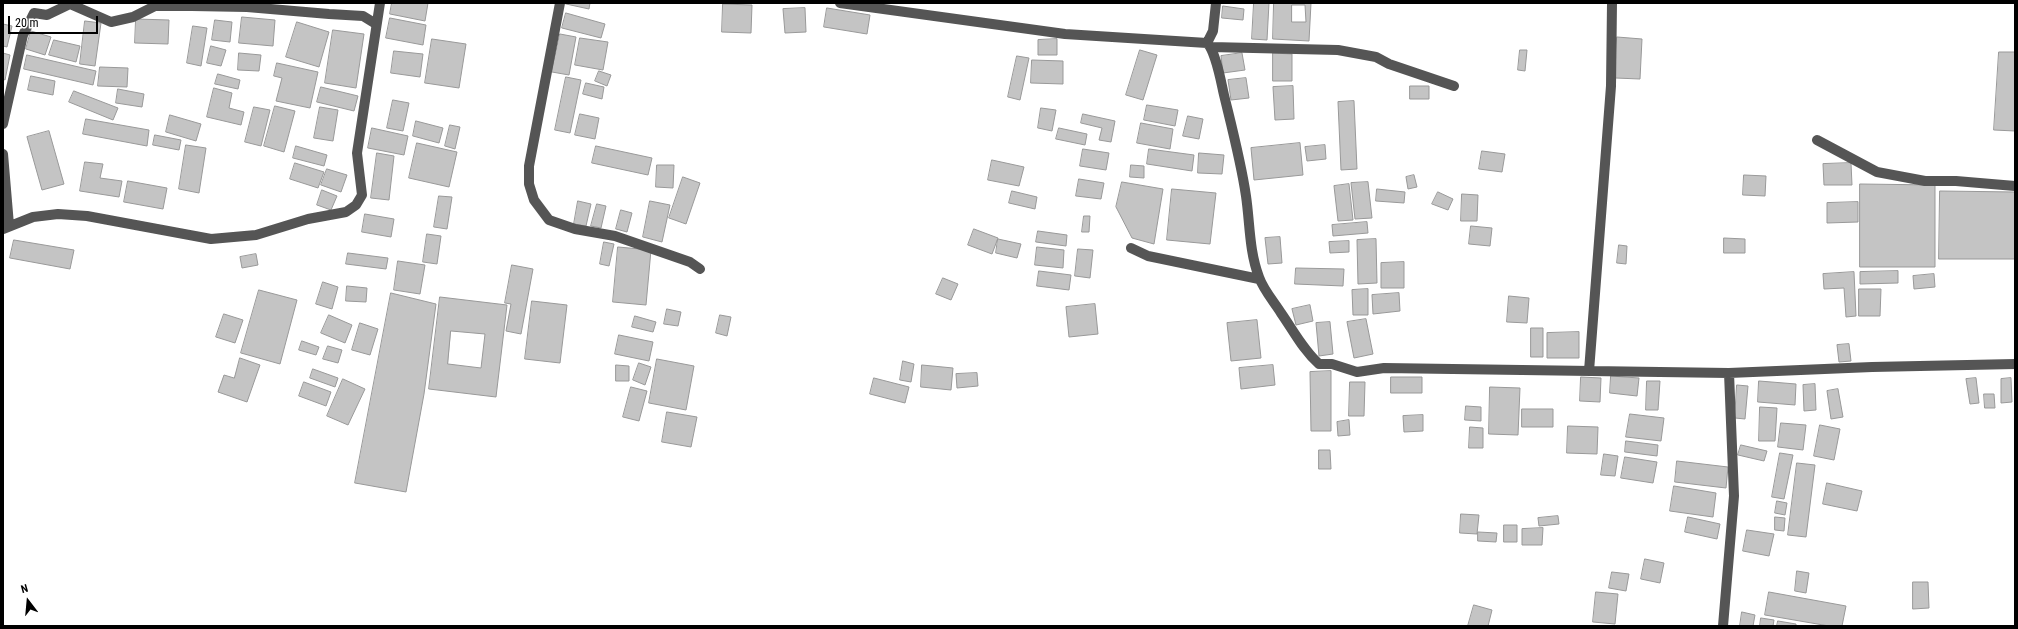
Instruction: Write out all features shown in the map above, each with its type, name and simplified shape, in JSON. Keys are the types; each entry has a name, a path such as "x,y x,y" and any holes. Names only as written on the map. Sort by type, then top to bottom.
{"street":[{"path":"3,124 23,35 34,13 47,14 71,3 111,22 133,17 155,6 247,6 362,16 376,24"},
{"path":"3,154 6,227 33,217 58,214 87,216 211,239 256,235 308,219 346,212 356,206 362,195 357,153 380,3"},
{"path":"560,3 529,166 529,184 534,200 549,220 575,229 615,236 690,262 700,269"},
{"path":"840,3 1065,34 1209,45 1338,50 1376,57 1389,64 1454,86"},
{"path":"1216,3 1209,45 1243,176 1251,231 1252,251 1259,279 1301,343 1319,364 1332,364 1357,372 1384,368 1729,373 1872,367 2015,364"},
{"path":"1589,371 1611,86 1612,3"},
{"path":"1817,140 1876,172 1925,181 1956,181 2015,186"},
{"path":"1132,248 1148,256 1259,279"},
{"path":"1723,626 1734,496 1729,373"}],"building":[{"path":"392,3 428,3 425,21 390,14"},
{"path":"590,3 589,9 566,4"},
{"path":"1254,3 1269,3 1267,40 1252,39"},
{"path":"1274,3 1311,3 1309,41 1273,39","holes":["1292,5 1305,5 1306,22 1292,22"]},
{"path":"723,4 752,5 751,33 722,32"},
{"path":"1223,6 1244,9 1243,20 1222,18"},
{"path":"805,8 806,32 785,33 783,9"},
{"path":"827,8 870,15 867,34 824,27"},
{"path":"566,13 605,24 601,38 562,28"},
{"path":"242,17 275,20 273,46 239,43"},
{"path":"390,18 426,25 423,45 386,38"},
{"path":"136,19 169,20 168,44 135,43"},
{"path":"215,20 232,22 230,42 212,40"},
{"path":"85,21 101,23 95,66 80,64"},
{"path":"297,22 329,32 319,67 286,57"},
{"path":"3,24 12,26 7,47 3,46"},
{"path":"193,26 207,28 201,66 187,63"},
{"path":"333,30 364,34 356,88 325,83"},
{"path":"31,31 51,37 45,55 26,49"},
{"path":"560,34 576,37 569,75 552,72"},
{"path":"1617,37 1642,39 1640,79 1615,78"},
{"path":"580,38 608,42 603,70 575,65"},
{"path":"432,39 466,44 459,88 425,83"},
{"path":"1057,39 1057,55 1038,55 1038,40"},
{"path":"54,40 80,46 76,62 49,55"},
{"path":"211,46 226,50 221,66 207,63"},
{"path":"1140,50 1157,55 1143,100 1126,95"},
{"path":"1520,50 1527,50 1525,71 1518,70"},
{"path":"394,51 423,54 420,77 391,73"},
{"path":"1999,52 2015,52 2015,131 1994,130"},
{"path":"3,53 10,55 5,80 3,79"},
{"path":"239,53 261,55 259,71 238,70"},
{"path":"1242,53 1245,70 1223,73 1221,56"},
{"path":"1273,53 1292,54 1292,81 1273,81"},
{"path":"27,55 96,71 93,85 24,69"},
{"path":"1017,56 1029,58 1020,100 1008,97"},
{"path":"1032,60 1063,61 1063,84 1031,83"},
{"path":"277,63 318,72 310,108 276,101 282,78 274,76"},
{"path":"100,67 128,68 127,87 98,86"},
{"path":"599,71 611,75 607,86 595,81"},
{"path":"218,74 240,80 238,89 215,84"},
{"path":"31,76 55,81 53,95 28,90"},
{"path":"566,77 581,80 570,133 555,130"},
{"path":"1246,78 1249,98 1231,100 1228,80"},
{"path":"586,83 604,87 602,99 583,94"},
{"path":"1293,86 1294,119 1275,120 1273,87"},
{"path":"1410,86 1429,86 1429,99 1410,99"},
{"path":"321,87 358,96 354,111 317,102"},
{"path":"214,88 232,93 229,108 244,112 241,125 207,117"},
{"path":"118,89 144,94 142,107 116,103"},
{"path":"74,91 118,108 113,120 69,102"},
{"path":"393,100 409,103 403,131 387,128"},
{"path":"1354,101 1357,169 1341,170 1338,102"},
{"path":"1147,105 1178,110 1175,126 1144,120"},
{"path":"275,106 295,111 284,152 264,146"},
{"path":"254,107 270,110 261,146 245,142"},
{"path":"320,107 338,110 333,141 314,138"},
{"path":"1041,108 1056,110 1052,131 1038,128"},
{"path":"580,114 599,118 595,139 575,135"},
{"path":"1083,114 1115,121 1111,142 1099,140 1102,128 1081,123"},
{"path":"170,115 201,124 196,141 166,132"},
{"path":"1188,116 1203,119 1199,139 1183,136"},
{"path":"86,119 149,130 147,146 83,134"},
{"path":"416,121 443,128 439,143 413,136"},
{"path":"1141,123 1173,129 1170,149 1137,143"},
{"path":"450,125 460,127 455,149 445,146"},
{"path":"372,128 408,136 404,155 368,148"},
{"path":"1059,128 1087,134 1085,145 1056,139"},
{"path":"49,131 64,184 42,190 27,137"},
{"path":"155,135 181,140 179,150 153,145"},
{"path":"417,143 457,152 449,187 409,178"},
{"path":"1300,143 1303,175 1254,180 1251,148"},
{"path":"186,145 206,148 199,193 179,189"},
{"path":"1325,145 1326,159 1307,161 1305,147"},
{"path":"296,146 327,155 324,166 293,158"},
{"path":"596,146 652,158 648,175 592,163"},
{"path":"1083,149 1109,153 1106,170 1080,166"},
{"path":"1149,149 1194,155 1192,171 1147,164"},
{"path":"1482,151 1505,154 1502,172 1479,169"},
{"path":"377,153 394,156 389,200 371,198"},
{"path":"1199,153 1224,155 1222,174 1198,173"},
{"path":"992,160 1024,167 1019,186 988,180"},
{"path":"85,162 103,164 100,178 122,181 119,197 80,191"},
{"path":"295,163 324,172 318,188 290,179"},
{"path":"1851,163 1852,185 1824,185 1823,164"},
{"path":"657,165 674,165 673,188 656,187"},
{"path":"1131,165 1144,166 1144,178 1130,177"},
{"path":"327,169 347,175 341,192 321,185"},
{"path":"1414,175 1417,187 1408,189 1406,177"},
{"path":"1744,175 1766,176 1765,196 1743,195"},
{"path":"683,177 700,183 686,224 669,218"},
{"path":"1079,179 1104,183 1101,199 1076,196"},
{"path":"128,181 167,188 163,209 124,202"},
{"path":"1122,182 1163,189 1154,244 1132,238 1116,207"},
{"path":"1368,182 1372,218 1355,219 1351,183"},
{"path":"1349,184 1353,220 1338,221 1334,186"},
{"path":"1860,184 1935,185 1935,267 1860,267"},
{"path":"1172,189 1216,193 1210,244 1167,240"},
{"path":"1377,189 1405,192 1404,203 1376,201"},
{"path":"322,190 337,196 331,210 317,205"},
{"path":"1012,191 1037,197 1035,209 1009,203"},
{"path":"1940,191 2015,192 2015,259 1939,259"},
{"path":"1438,192 1453,199 1448,210 1432,204"},
{"path":"1462,194 1478,195 1477,221 1461,221"},
{"path":"439,196 452,197 447,229 434,227"},
{"path":"578,201 591,204 586,226 574,224"},
{"path":"650,201 670,205 662,242 643,237"},
{"path":"1858,202 1858,222 1827,223 1827,203"},
{"path":"597,204 606,206 601,228 591,226"},
{"path":"621,210 632,213 627,232 616,229"},
{"path":"365,214 394,219 391,237 362,232"},
{"path":"1084,216 1090,216 1089,232 1082,232"},
{"path":"1367,222 1368,233 1333,236 1332,225"},
{"path":"1471,226 1492,228 1490,246 1469,244"},
{"path":"974,229 998,238 992,254 968,245"},
{"path":"1038,231 1067,235 1066,246 1036,242"},
{"path":"427,234 441,236 437,264 423,262"},
{"path":"1280,237 1282,263 1268,264 1265,238"},
{"path":"1724,238 1745,239 1745,253 1724,253"},
{"path":"998,239 1021,244 1017,258 996,253"},
{"path":"1376,239 1377,283 1358,284 1357,240"},
{"path":"14,240 74,250 70,269 10,258"},
{"path":"1349,241 1349,252 1330,253 1329,242"},
{"path":"604,242 614,244 609,266 600,264"},
{"path":"1619,245 1627,246 1626,264 1617,263"},
{"path":"618,247 651,250 646,305 613,302"},
{"path":"1037,247 1064,250 1063,268 1035,265"},
{"path":"1078,249 1093,250 1090,278 1075,276"},
{"path":"348,253 388,258 386,269 346,264"},
{"path":"256,254 258,265 242,268 240,257"},
{"path":"398,261 425,265 420,294 394,290"},
{"path":"1404,262 1404,288 1381,288 1381,263"},
{"path":"512,265 533,269 521,334 506,331 511,304 505,303"},
{"path":"1296,268 1344,269 1343,286 1295,284"},
{"path":"1039,271 1071,275 1069,290 1037,286"},
{"path":"1898,271 1898,283 1860,284 1860,272"},
{"path":"1854,272 1856,316 1846,317 1844,288 1824,289 1823,274"},
{"path":"1934,274 1935,287 1914,289 1913,276"},
{"path":"943,278 958,284 951,300 936,294"},
{"path":"323,282 338,287 332,309 316,304"},
{"path":"347,286 367,288 366,302 346,301"},
{"path":"1368,289 1368,315 1353,315 1352,290"},
{"path":"1859,289 1881,289 1880,316 1859,316"},
{"path":"259,290 297,300 280,364 241,353"},
{"path":"391,293 436,304 424,394 406,492 355,483"},
{"path":"1399,293 1400,311 1373,314 1372,295"},
{"path":"1509,296 1529,298 1527,323 1507,322"},
{"path":"440,297 507,305 496,397 429,389","holes":["451,331 485,334 481,368 448,364"]},
{"path":"532,301 567,305 560,363 525,359"},
{"path":"1095,304 1098,334 1069,337 1066,307"},
{"path":"1310,305 1313,321 1296,325 1292,309"},
{"path":"667,309 681,312 678,326 664,324"},
{"path":"224,314 243,320 235,343 216,337"},
{"path":"329,315 352,325 345,343 321,333"},
{"path":"720,315 731,317 727,336 716,333"},
{"path":"635,316 656,322 653,332 632,327"},
{"path":"1366,319 1373,354 1354,358 1347,322"},
{"path":"1257,320 1261,358 1231,361 1227,323"},
{"path":"1330,322 1333,354 1319,356 1316,323"},
{"path":"360,323 378,329 370,355 352,350"},
{"path":"1531,328 1543,328 1543,357 1531,357"},
{"path":"1579,332 1579,358 1547,358 1547,333"},
{"path":"619,335 653,342 649,361 615,354"},
{"path":"302,341 319,347 316,355 299,350"},
{"path":"1849,344 1851,361 1839,362 1837,345"},
{"path":"328,346 342,350 338,363 323,359"},
{"path":"240,358 260,365 247,402 218,392 224,375 234,378"},
{"path":"657,359 694,366 686,410 649,403"},
{"path":"903,361 914,364 911,382 900,380"},
{"path":"639,363 651,367 645,385 633,380"},
{"path":"616,365 629,366 629,381 616,381"},
{"path":"922,365 953,368 951,390 921,387"},
{"path":"1273,365 1275,385 1241,389 1239,368"},
{"path":"313,369 338,378 335,387 310,378"},
{"path":"1331,371 1331,431 1311,431 1310,372"},
{"path":"977,373 978,386 957,388 956,374"},
{"path":"1611,376 1639,378 1637,396 1610,393"},
{"path":"1391,377 1422,377 1422,393 1391,393"},
{"path":"1581,377 1601,378 1600,402 1580,401"},
{"path":"874,378 909,387 905,403 870,394"},
{"path":"1976,378 1979,403 1970,404 1966,379"},
{"path":"2011,378 2012,402 2001,403 2001,379"},
{"path":"343,379 365,389 348,425 327,416"},
{"path":"1647,381 1660,381 1658,410 1646,410"},
{"path":"1759,381 1796,384 1795,405 1758,402"},
{"path":"304,382 331,392 326,406 299,396"},
{"path":"1350,382 1365,382 1364,416 1349,416"},
{"path":"1815,384 1816,410 1804,411 1803,385"},
{"path":"1737,385 1748,386 1745,419 1735,418"},
{"path":"631,387 647,391 639,421 623,417"},
{"path":"1490,387 1520,388 1518,435 1489,434"},
{"path":"1838,389 1843,417 1831,419 1827,391"},
{"path":"1984,394 1994,394 1995,408 1985,408"},
{"path":"1466,406 1481,407 1481,421 1465,420"},
{"path":"1760,407 1777,408 1775,441 1759,441"},
{"path":"1522,409 1553,409 1553,427 1522,427"},
{"path":"667,412 697,417 691,447 662,442"},
{"path":"1630,414 1664,418 1661,441 1626,437"},
{"path":"1423,415 1423,431 1404,432 1403,416"},
{"path":"1349,420 1350,435 1338,436 1337,422"},
{"path":"1781,423 1806,425 1803,450 1778,447"},
{"path":"1820,425 1840,429 1834,460 1814,456"},
{"path":"1568,426 1598,427 1597,454 1567,453"},
{"path":"1470,427 1483,428 1483,448 1469,448"},
{"path":"1626,441 1658,445 1657,456 1625,452"},
{"path":"1741,445 1767,451 1764,461 1738,455"},
{"path":"1319,450 1330,450 1331,469 1319,469"},
{"path":"1780,453 1793,455 1784,499 1772,497"},
{"path":"1604,454 1618,456 1615,476 1601,475"},
{"path":"1625,457 1657,462 1653,483 1621,478"},
{"path":"1677,461 1728,467 1726,488 1675,482"},
{"path":"1797,463 1815,465 1806,537 1788,535"},
{"path":"1827,483 1862,491 1857,511 1823,504"},
{"path":"1674,486 1716,493 1713,517 1670,511"},
{"path":"1777,501 1787,503 1785,515 1775,513"},
{"path":"1461,514 1479,515 1477,534 1460,533"},
{"path":"1558,516 1559,524 1539,526 1538,518"},
{"path":"1688,517 1720,524 1717,539 1685,532"},
{"path":"1775,517 1785,518 1784,531 1775,530"},
{"path":"1504,525 1517,525 1517,542 1504,542"},
{"path":"1543,528 1542,545 1522,545 1522,529"},
{"path":"1747,530 1774,534 1769,556 1743,551"},
{"path":"1478,532 1497,533 1496,542 1478,541"},
{"path":"1645,559 1664,563 1660,583 1641,579"},
{"path":"1797,571 1809,573 1806,593 1795,591"},
{"path":"1612,572 1629,574 1626,591 1609,588"},
{"path":"1913,582 1928,582 1929,608 1913,609"},
{"path":"1596,592 1618,594 1615,624 1593,622"},
{"path":"1769,592 1846,606 1842,626 1829,626 1765,615"},
{"path":"1474,605 1492,610 1488,626 1468,626"},
{"path":"1742,612 1755,615 1753,626 1740,626"},
{"path":"1761,618 1774,620 1773,626 1760,626"},
{"path":"1778,621 1796,624 1796,626 1777,626"}]}
